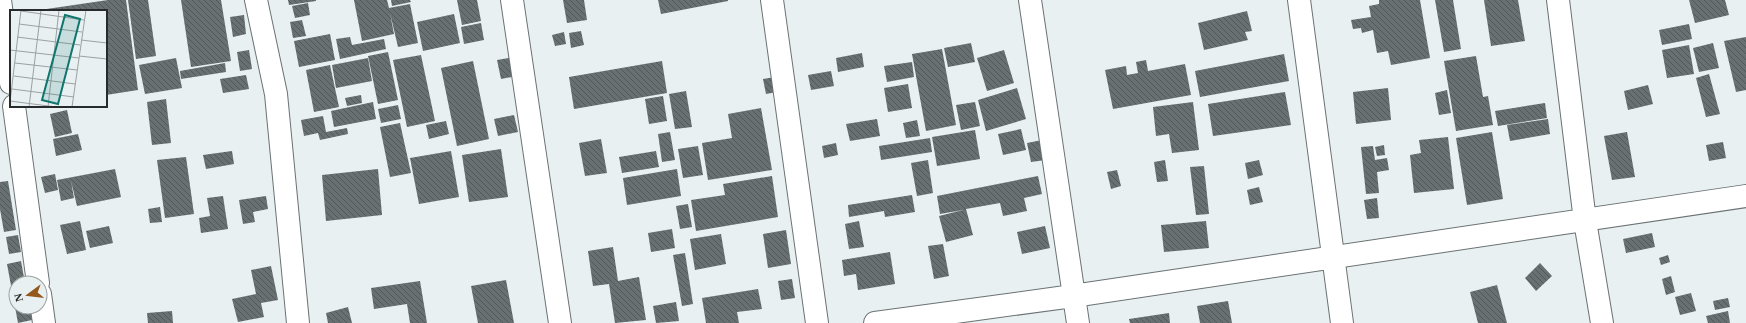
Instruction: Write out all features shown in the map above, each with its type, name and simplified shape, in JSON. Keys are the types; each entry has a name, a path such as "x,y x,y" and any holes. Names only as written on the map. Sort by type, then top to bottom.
{"street":[{"path":"0,0 10,75"},
{"path":"256,0 276,94 298,323"},
{"path":"512,0 560,323"},
{"path":"772,0 817,323"},
{"path":"1030,0 1078,323"},
{"path":"1299,0 1342,323"},
{"path":"1558,0 1585,221 1602,323"},
{"path":"14,107 37,275"},
{"path":"874,323 1074,296 1746,196"}],"building":[{"path":"108,0 126,0 138,90 107,95 107,10 40,10"},
{"path":"128,0 148,0 156,56 136,59"},
{"path":"181,0 221,0 231,61 191,67"},
{"path":"288,0 316,0 316,1 289,5"},
{"path":"354,0 387,0 389,8 410,4 418,43 398,47 390,13 394,34 362,41"},
{"path":"391,0 410,0 411,2 392,6"},
{"path":"457,0 477,0 481,21 462,25"},
{"path":"563,0 584,0 587,20 567,23"},
{"path":"658,0 728,0 728,1 661,14"},
{"path":"1379,0 1420,0 1430,58 1391,65 1388,51 1377,53 1373,30 1362,33 1361,28 1353,29 1351,20 1371,17 1369,6 1379,4"},
{"path":"1435,0 1453,0 1461,49 1444,52"},
{"path":"1484,0 1518,0 1525,41 1491,46"},
{"path":"1689,0 1725,0 1729,15 1695,23"},
{"path":"308,3 310,15 295,18 292,6"},
{"path":"1247,11 1252,31 1245,32 1248,40 1204,50 1198,23"},
{"path":"454,14 460,43 423,51 417,22"},
{"path":"244,15 246,34 233,37 230,17"},
{"path":"302,20 306,36 293,38 290,22"},
{"path":"481,23 484,40 464,44 461,27"},
{"path":"1689,24 1692,39 1662,45 1659,30"},
{"path":"581,31 584,45 571,48 569,33"},
{"path":"564,32 566,44 555,46 552,35"},
{"path":"330,34 335,60 299,67 294,41"},
{"path":"350,37 352,45 384,39 386,49 340,59 336,39"},
{"path":"1746,37 1746,90 1736,92 1724,41"},
{"path":"971,43 975,62 948,67 944,48"},
{"path":"1713,43 1719,68 1699,72 1693,48"},
{"path":"1689,45 1694,74 1667,78 1662,50"},
{"path":"942,49 956,125 926,131 912,54"},
{"path":"249,50 252,69 240,71 237,52"},
{"path":"1004,50 1014,83 987,91 977,58"},
{"path":"388,52 398,100 378,104 368,56"},
{"path":"862,53 864,67 838,72 836,58"},
{"path":"1284,54 1289,81 1200,97 1195,71"},
{"path":"421,55 435,121 407,127 393,60"},
{"path":"1476,56 1483,97 1488,96 1493,125 1456,131 1444,61"},
{"path":"514,57 517,76 501,79 497,60"},
{"path":"176,58 182,88 145,94 139,65"},
{"path":"368,58 372,81 336,88 332,65"},
{"path":"1146,60 1148,71 1185,64 1191,95 1113,109 1105,70 1126,66 1127,75 1138,73 1136,62"},
{"path":"473,61 489,139 457,146 441,68"},
{"path":"662,61 667,93 574,109 569,77"},
{"path":"912,62 914,77 887,82 884,66"},
{"path":"225,63 226,72 181,79 180,71"},
{"path":"330,65 339,107 314,112 306,70"},
{"path":"831,71 834,86 811,90 808,75"},
{"path":"1709,74 1720,114 1706,117 1696,78"},
{"path":"246,75 249,89 223,93 220,79"},
{"path":"775,77 777,92 766,94 763,79"},
{"path":"908,84 912,108 888,112 884,88"},
{"path":"1648,85 1653,104 1628,110 1624,91"},
{"path":"1017,88 1026,119 986,131 978,100"},
{"path":"1388,88 1391,120 1356,124 1353,92"},
{"path":"1447,90 1451,113 1439,115 1435,93"},
{"path":"686,91 692,127 675,129 669,94"},
{"path":"1285,92 1291,125 1213,136 1208,104"},
{"path":"361,95 362,103 347,106 345,98"},
{"path":"663,96 667,121 649,124 645,99"},
{"path":"166,99 171,143 152,145 147,102"},
{"path":"373,102 376,119 334,127 331,111"},
{"path":"975,102 980,126 961,130 956,105"},
{"path":"1193,102 1199,150 1172,153 1169,134 1156,136 1153,107"},
{"path":"1545,103 1547,118 1498,126 1495,111"},
{"path":"398,105 401,119 381,123 378,109"},
{"path":"761,108 772,170 708,180 702,143 732,138 728,114"},
{"path":"67,110 72,133 55,137 50,114"},
{"path":"514,115 518,132 498,136 494,119"},
{"path":"323,116 326,132 347,128 348,134 320,140 318,133 304,136 301,120"},
{"path":"877,119 880,136 850,141 846,124"},
{"path":"1548,119 1550,134 1510,141 1507,125"},
{"path":"917,120 920,136 906,138 903,123"},
{"path":"446,121 449,134 429,139 426,125"},
{"path":"400,123 411,173 390,177 380,127"},
{"path":"1021,129 1026,150 1003,155 998,134"},
{"path":"975,130 980,159 937,166 932,137"},
{"path":"670,132 675,160 662,162 658,134"},
{"path":"1492,132 1503,199 1467,205 1456,138"},
{"path":"1627,132 1635,177 1612,180 1604,136"},
{"path":"78,134 82,150 56,156 53,139"},
{"path":"1448,137 1454,189 1414,193 1410,155 1421,153 1419,140"},
{"path":"930,138 932,152 881,160 879,146"},
{"path":"601,139 607,173 585,176 579,143"},
{"path":"1042,140 1046,160 1031,162 1027,143"},
{"path":"1723,142 1726,158 1709,161 1706,145"},
{"path":"836,143 838,155 824,158 822,146"},
{"path":"1384,145 1385,155 1377,156 1375,147"},
{"path":"698,146 703,175 683,178 678,149"},
{"path":"1373,146 1375,160 1387,158 1389,170 1377,172 1379,193 1366,194 1361,147"},
{"path":"501,149 508,197 469,202 462,155"},
{"path":"232,151 234,164 206,169 203,155"},
{"path":"451,151 459,197 419,204 410,158"},
{"path":"656,151 659,167 622,173 619,157"},
{"path":"186,157 194,214 165,218 157,160"},
{"path":"928,160 933,193 917,196 911,163"},
{"path":"1165,160 1168,181 1157,182 1154,162"},
{"path":"1259,160 1263,175 1248,179 1245,163"},
{"path":"1204,166 1209,214 1196,215 1190,167"},
{"path":"115,169 121,197 77,206 71,181 74,198 61,201 57,180"},
{"path":"378,169 382,215 326,221 322,175"},
{"path":"677,169 681,196 627,205 623,178"},
{"path":"1117,170 1121,186 1111,189 1107,172"},
{"path":"55,174 58,190 45,193 41,177"},
{"path":"772,176 778,217 696,231 691,200 725,195 723,184"},
{"path":"1038,176 1042,194 1024,198 1027,211 1003,216 1000,203 966,209 973,235 946,242 939,216 963,210 940,214 937,196"},
{"path":"8,181 16,230 4,232 0,209 0,182"},
{"path":"1259,187 1263,202 1250,205 1247,190"},
{"path":"912,195 915,212 885,217 884,211 849,217 848,205"},
{"path":"223,196 228,229 201,233 199,218 210,216 207,198"},
{"path":"266,196 268,209 253,212 255,222 243,224 239,200"},
{"path":"1377,198 1379,218 1367,219 1364,200"},
{"path":"688,204 692,227 680,229 676,206"},
{"path":"160,207 162,222 150,223 148,209"},
{"path":"80,221 86,250 67,254 60,225"},
{"path":"859,221 864,247 849,249 845,224"},
{"path":"1206,221 1209,248 1164,252 1161,225"},
{"path":"109,226 113,243 90,248 86,231"},
{"path":"1045,226 1050,248 1022,254 1017,232"},
{"path":"672,229 675,248 651,252 648,233"},
{"path":"786,230 791,264 768,268 763,234"},
{"path":"1652,233 1655,247 1626,253 1623,239"},
{"path":"721,234 726,264 695,270 690,239"},
{"path":"18,235 21,252 9,254 6,237"},
{"path":"943,244 949,276 934,279 928,246"},
{"path":"613,247 618,281 639,277 646,320 615,323 609,284 593,286 588,251"},
{"path":"890,252 895,284 858,290 856,274 844,276 842,260"},
{"path":"685,253 693,304 682,306 673,255"},
{"path":"1668,255 1670,262 1661,265 1659,258"},
{"path":"21,261 24,275 9,275 7,264"},
{"path":"1540,263 1552,276 1536,291 1525,278"},
{"path":"271,266 278,300 261,303 264,317 238,322 232,299 256,294 251,270"},
{"path":"1671,276 1675,292 1666,295 1662,279"},
{"path":"792,279 795,298 781,300 778,281"},
{"path":"506,280 514,323 478,323 471,286"},
{"path":"420,281 427,323 410,323 407,304 374,309 371,288"},
{"path":"1497,285 1507,323 1478,323 1470,292"},
{"path":"758,289 762,309 737,312 739,323 706,323 702,298"},
{"path":"1691,293 1696,311 1680,315 1675,297"},
{"path":"1728,298 1730,307 1715,310 1713,301"},
{"path":"1228,301 1232,323 1200,323 1197,306"},
{"path":"676,302 679,321 656,323 653,306"},
{"path":"348,307 352,323 328,323 326,313"},
{"path":"172,311 173,323 148,323 147,313"},
{"path":"1728,311 1730,323 1708,323 1706,316"},
{"path":"1169,313 1170,323 1130,323 1129,319"},
{"path":"16,315 31,315 32,320 18,323"}]}
